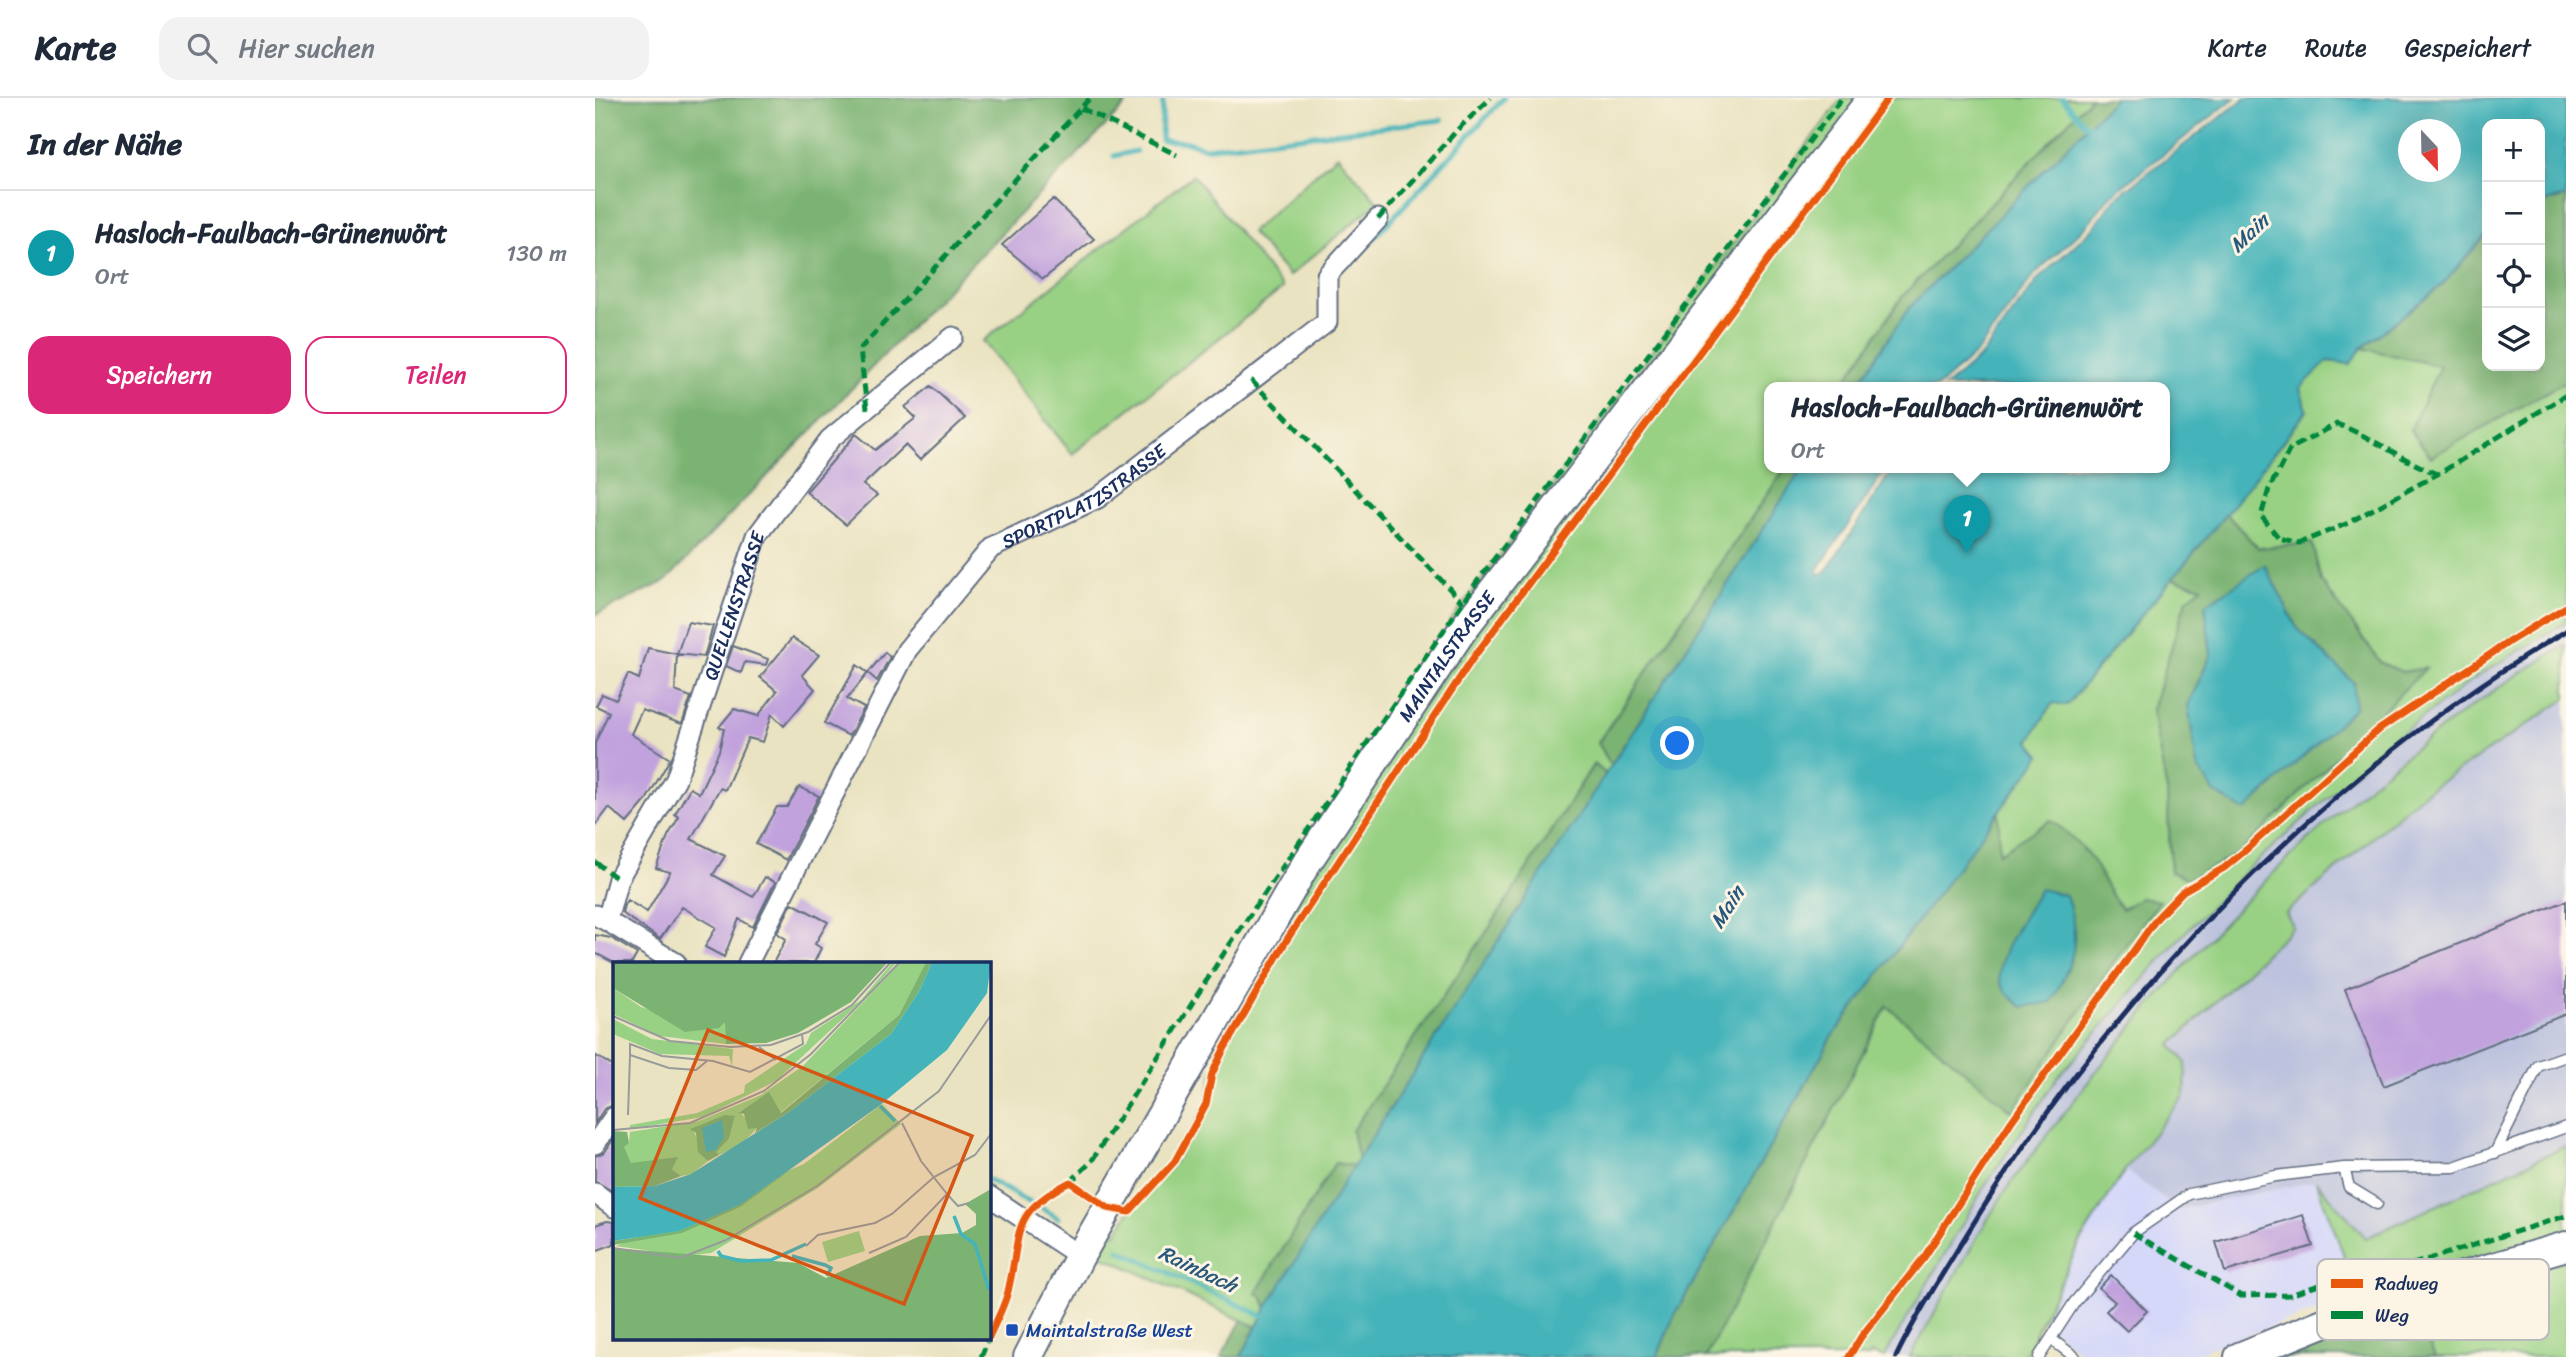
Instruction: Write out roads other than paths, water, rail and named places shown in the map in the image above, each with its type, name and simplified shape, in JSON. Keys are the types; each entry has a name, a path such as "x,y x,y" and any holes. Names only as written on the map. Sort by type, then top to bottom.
{"main road":[{"name":"MAINTALSTRASSE","path":"1028,1357 1080,1256 1306,864 1461,632 1872,98"},
{"path":"2519,1259 2566,1245"},
{"path":"2239,1357 2317,1325"}],"street":[{"name":"SPORTPLATZSTRASSE","path":"749,962 907,650 991,548 1098,498 1327,322 1327,275 1378,219"},
{"name":"QUELLENSTRASSE","path":"601,918 618,879 676,779 757,536 830,439 953,337"},
{"path":"601,918 674,962"},
{"path":"595,1144 613,1117"},
{"path":"595,1193 613,1206"},
{"path":"991,1197 1080,1256"}],"lane":[{"path":"2495,1153 2538,1066 2566,1056"},
{"path":"2039,1357 2074,1303 2133,1233 2189,1194 2276,1176 2344,1168 2454,1167 2566,1127"},
{"path":"2344,1168 2349,1188 2377,1204"},
{"path":"2051,1339 2075,1357"}],"water":[{"path":"2115,98 2235,98 2110,196 2087,225 2034,275 1976,353 1944,382 1859,382 1909,308"},
{"name":"Main","path":"2245,98 2566,98 2566,196 2545,202 2545,119 2482,119 2482,240 2443,284 2362,348 2350,364 2328,361 2300,388 2307,410 2226,514 2067,705 2053,703 2029,741 2041,755 1832,1037 1673,1318 1657,1357 1241,1357 1267,1307 1358,1159 1799,473 1883,473 1817,571 1819,574 1825,573 1890,473 2170,473 2170,382 1951,382 1981,356 2039,278 2093,228 2115,198"},
{"path":"2265,565 2297,628 2354,683 2355,708 2245,811 2214,792 2197,766 2188,705 2211,655 2205,605"},
{"path":"2040,889 2066,895 2074,925 2073,950 2051,1002 2022,1007 2004,989 2000,981 2000,971 2007,947"}],"waterway":[{"path":"1163,98 1161,140 1188,142 1205,148 1442,120"},
{"path":"1349,265 1504,98"},
{"path":"2062,98 2086,125 2092,126"},
{"path":"1114,156 1136,151"},
{"name":"Rainbach","path":"991,1181 1029,1202"},
{"name":"Rainbach","path":"1042,1208 1058,1218"},
{"name":"Rainbach","path":"1119,1250 1263,1316"}],"railway":[{"path":"1896,1357 1962,1242 2020,1152 2084,1064 2153,980 2227,900 2306,824 2389,754 2475,689 2566,631"}],"place":[{"name":"Hasloch-Faulbach-Grünenwört","path":"1967,553"},
{"name":"Maintalstraße West","path":"1012,1330"}]}
